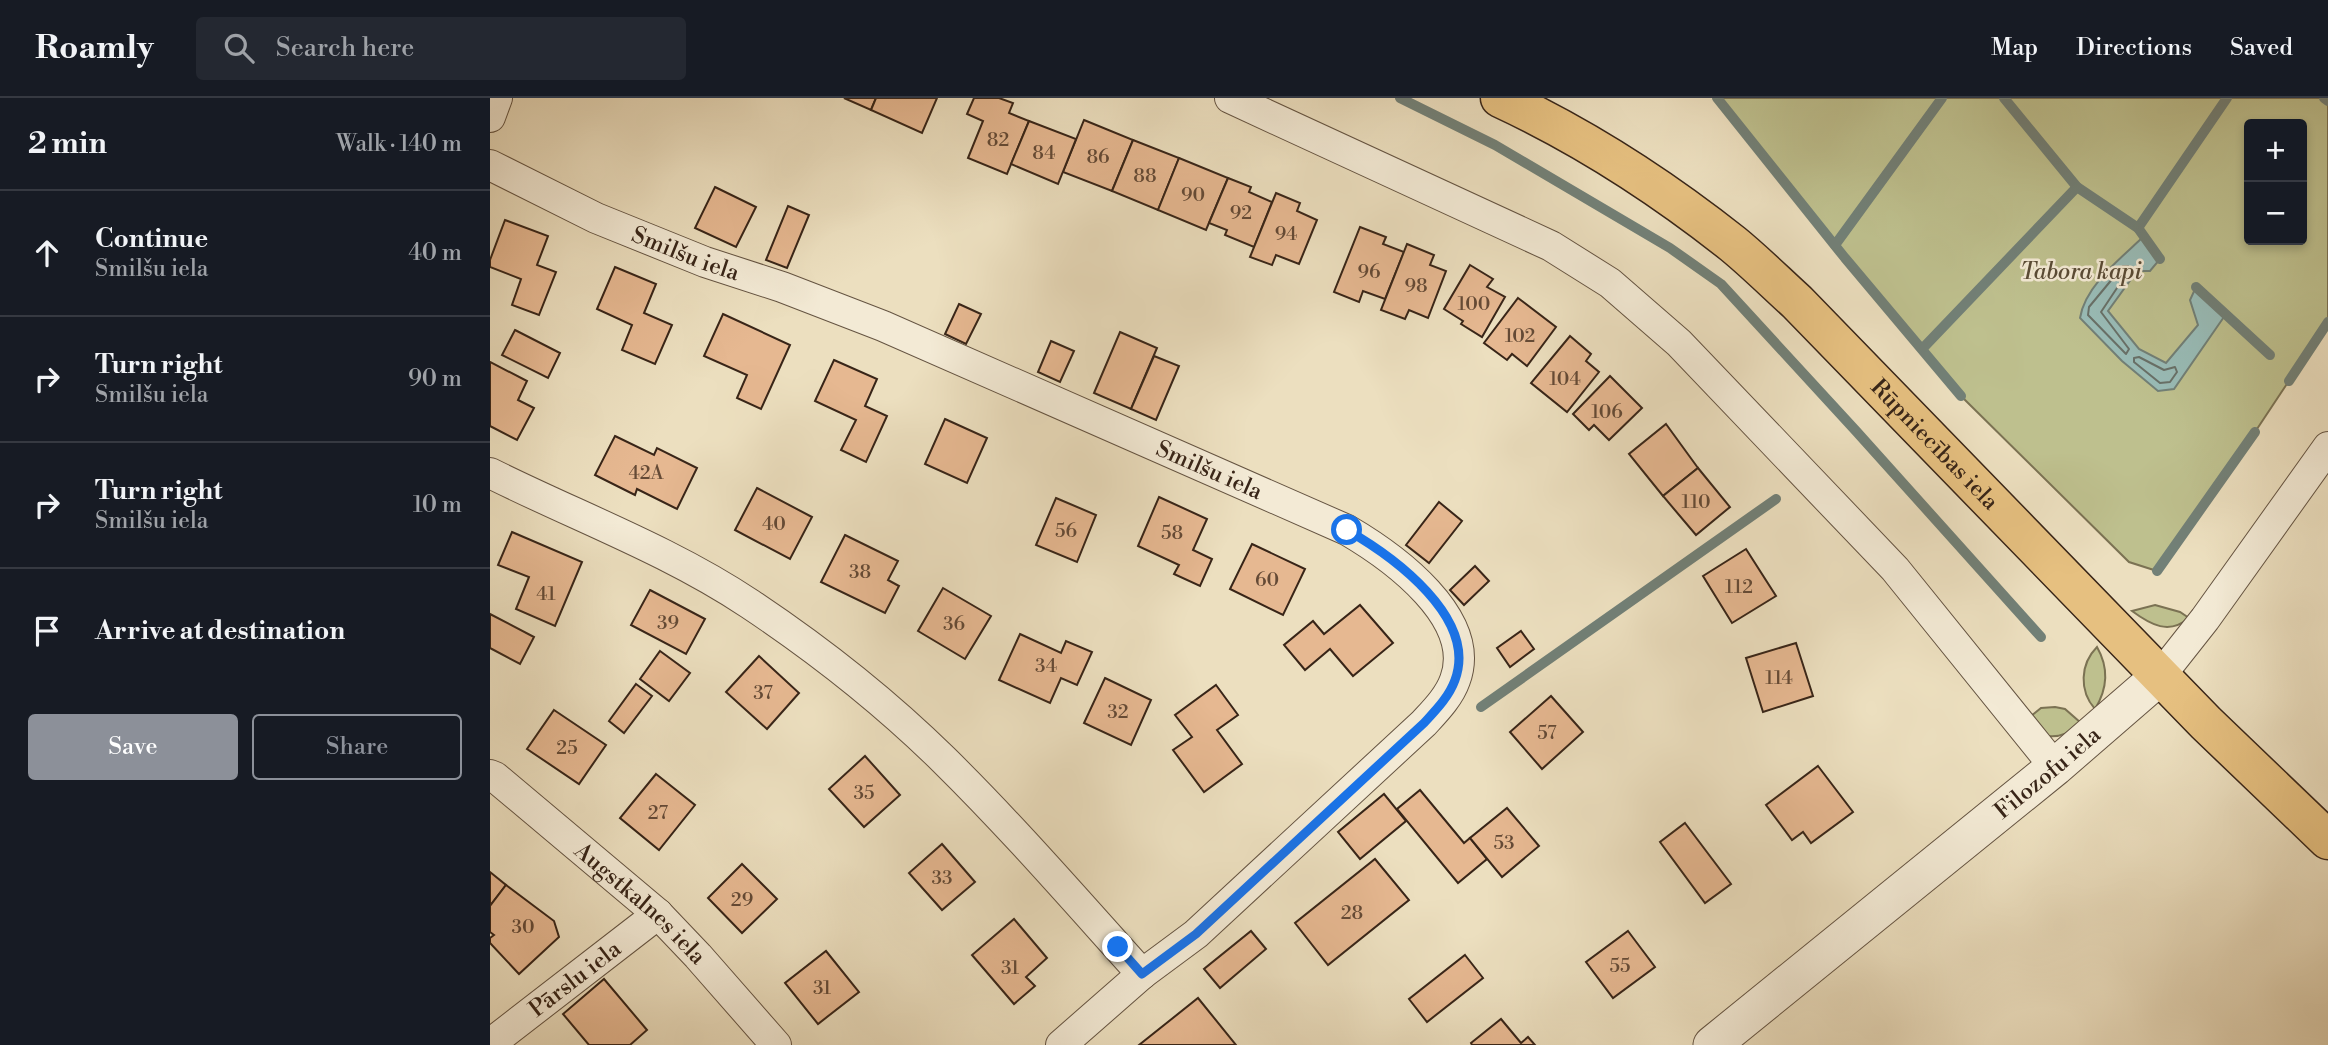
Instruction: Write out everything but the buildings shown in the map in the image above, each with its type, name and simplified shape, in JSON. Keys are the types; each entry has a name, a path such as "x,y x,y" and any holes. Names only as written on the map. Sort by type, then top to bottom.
{"main road":[{"name":"Rūpniecības iela","path":"1500,98 1580,138 1666,194 1735,246 1797,302 2160,676 2328,840"}],"street":[{"path":"490,117 497,98"},
{"path":"1247,101 1551,246 1610,283 1679,343 1895,569 2055,767"},
{"name":"Smilšu iela","path":"490,165 596,218 705,262 782,287 883,326 1347,530 1380,549 1435,600 1449,620 1458,640 1460,660 1455,681 1443,703 1196,934 1142,974 1060,1045"},
{"name":"Filozofu iela","path":"1712,1045 2055,767 2160,676 2328,447"},
{"path":"490,473 665,556 748,603 842,670 943,759 1043,863 1142,974"},
{"name":"Augstkalnes iela","path":"490,775 658,914 776,1045"},
{"name":"Pārslu iela","path":"490,1044 658,914"}],"green space":[{"name":"Tabora kapi","path":"1717,98 2324,98 2328,101 2328,322 2157,571 2129,562 1961,396 1845,258"},
{"path":"2155,605 2180,612 2189,618 2167,627 2153,624 2132,611"},
{"path":"2097,647 2104,663 2105,686 2095,709 2086,694 2084,678 2087,661"},
{"path":"2041,708 2065,709 2081,723 2065,734 2047,736 2031,716"}],"water":[{"path":"2143,237 2160,259 2150,271 2137,271 2108,311 2139,349 2166,363 2198,325 2190,300 2196,287 2226,314 2174,389 2158,391 2122,361 2080,318 2083,306 2096,284"}],"waterway":[{"path":"1400,98 1495,145 1670,248 1721,284 2041,637"},
{"path":"1717,98 1845,258 1961,396"},
{"path":"1835,245 1942,98"},
{"path":"2004,98 2077,187 2138,228 2160,259"},
{"path":"2138,228 2227,98"},
{"path":"2324,98 2328,101"},
{"path":"1924,347 2077,187"},
{"path":"2196,287 2270,355"},
{"path":"2289,381 2328,322"},
{"path":"2157,571 2255,432"},
{"path":"1481,707 1776,499"}],"route":[{"path":"1118,947 1142,974 1196,934 1443,703 1455,681 1460,660 1458,640 1449,620 1435,600 1380,549 1347,530"}]}
